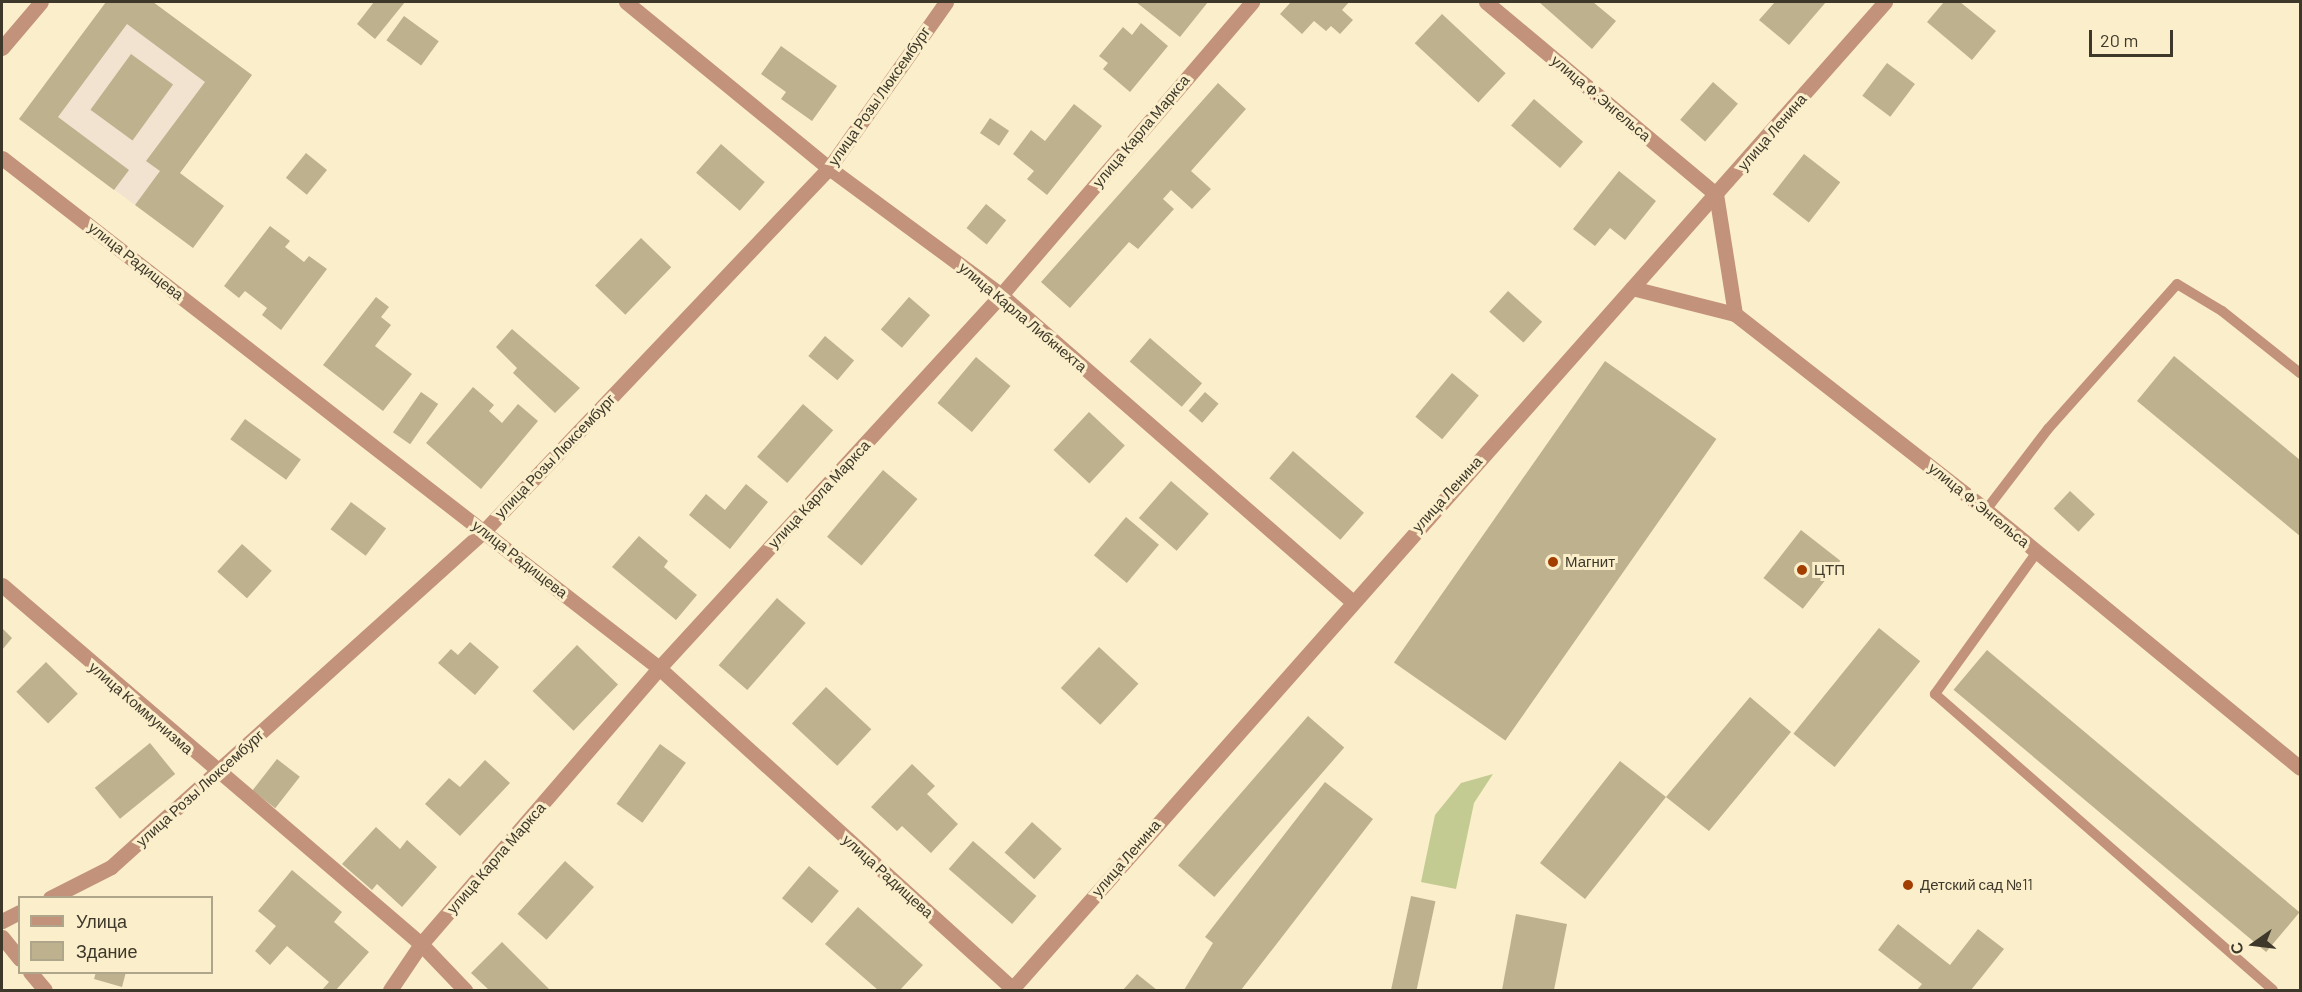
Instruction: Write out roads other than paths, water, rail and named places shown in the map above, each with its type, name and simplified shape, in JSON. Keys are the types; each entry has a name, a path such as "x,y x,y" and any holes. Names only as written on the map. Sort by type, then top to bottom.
{"street":[{"path":"2,48 41,2"},
{"name":"улица Карла Либкнехта","path":"626,2 829,168 1001,295 1352,601"},
{"name":"улица Розы Люксембург","path":"52,896 111,867 484,531 829,168 946,2"},
{"name":"улица Карла Маркса","path":"390,990 421,944 659,668 1001,295 1252,2"},
{"name":"улица Ф.Энгельса","path":"1486,2 1716,194"},
{"name":"улица Ленина","path":"1013,989 1352,601 1886,2"},
{"name":"улица Радищева","path":"2,158 659,668 1013,989"},
{"path":"1716,194 1735,314"},
{"name":"улица Ф.Энгельса","path":"1632,288 1735,314 1986,510 2301,768"},
{"name":"улица Коммунизма","path":"2,585 217,773 421,944 465,990"},
{"path":"2,921 18,913"},
{"path":"2,937 18,957"},
{"path":"32,974 45,990"}],"lane":[{"path":"1986,510 2048,429 2177,284 2222,311 2301,373"},
{"path":"2037,552 1935,694 2273,990"}],"place":[{"name":"Магнит","path":"1553,562"},
{"name":"ЦТП","path":"1802,570"},
{"name":"Детский сад №11","path":"1908,885"}]}
